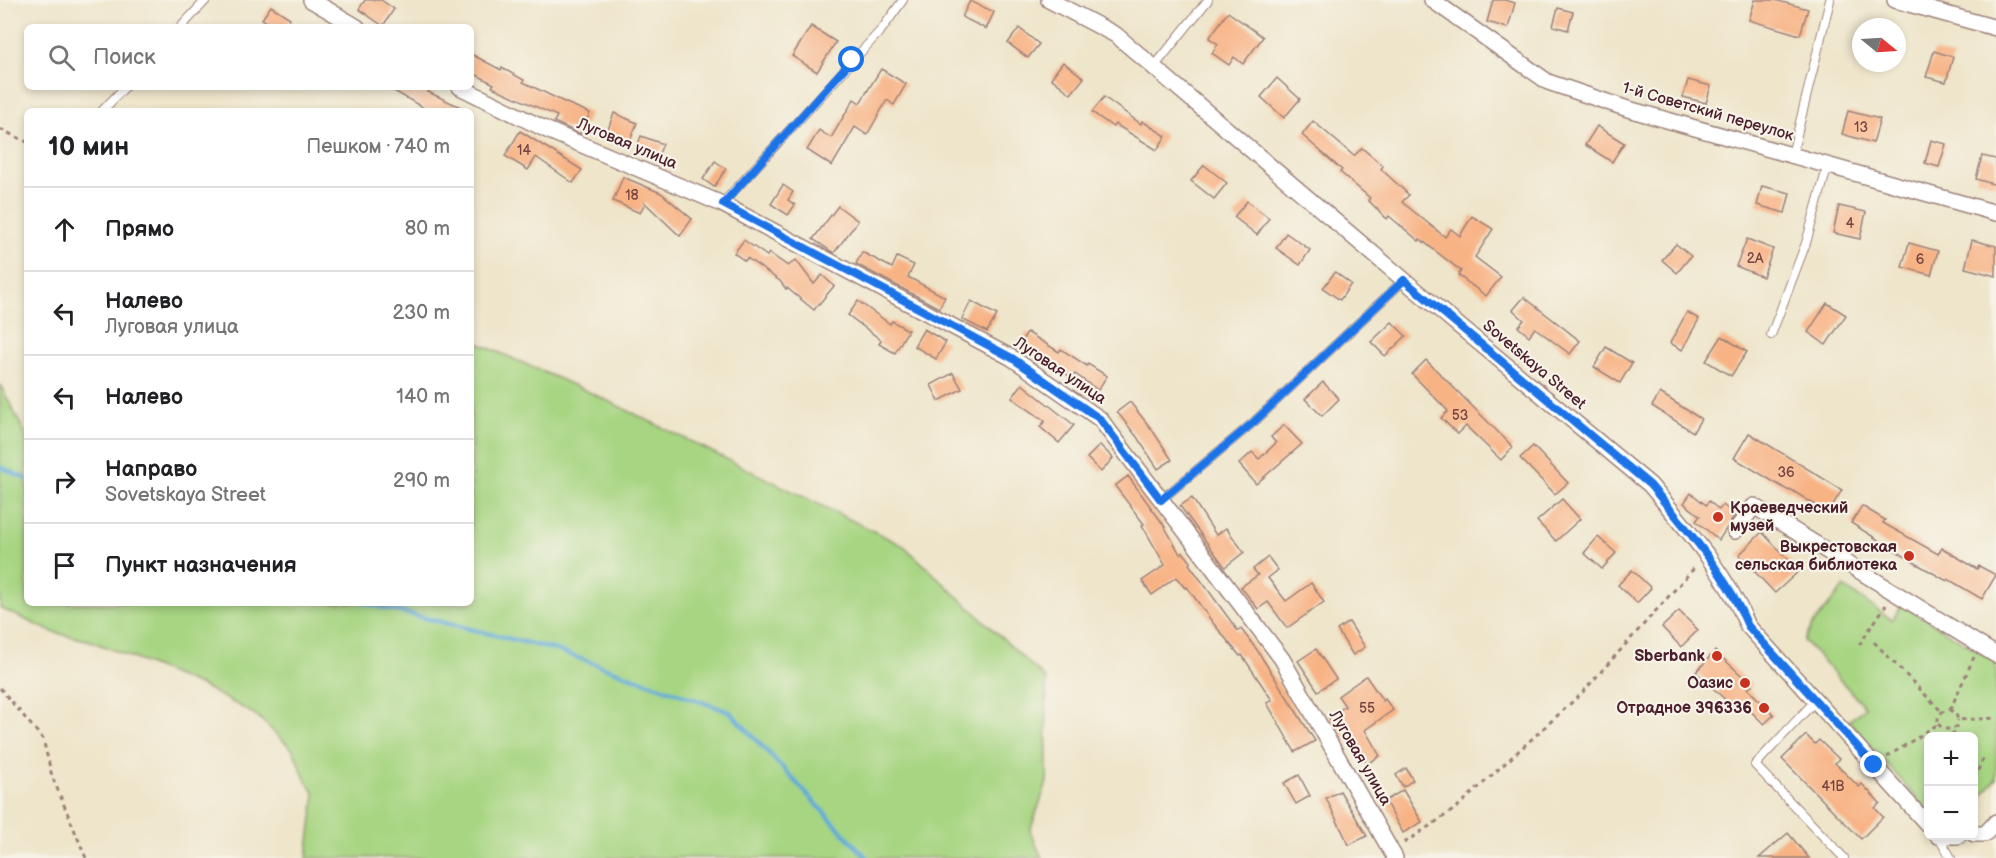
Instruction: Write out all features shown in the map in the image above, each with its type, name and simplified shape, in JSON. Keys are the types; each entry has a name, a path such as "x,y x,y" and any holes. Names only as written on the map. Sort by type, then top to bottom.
{"street":[{"path":"311,0 352,24"},
{"name":"Sovetskaya Street","path":"1049,0 1116,35 1650,485 1680,520 1736,598 1748,626 1924,820"},
{"name":"1-й Советский переулок","path":"1432,0 1548,82 1628,109 1996,213"},
{"path":"1895,0 1996,28"},
{"name":"Луговая улица","path":"466,90 547,130 723,204 1012,358 1100,419 1282,659 1394,854"},
{"path":"1735,531 1754,506 1996,655"},
{"path":"1978,834 1985,834 1996,822"}],"lane":[{"path":"184,24 206,0"},
{"path":"723,204 882,29 903,0"},
{"path":"1154,67 1209,0"},
{"path":"1792,155 1830,0"},
{"path":"105,108 122,90"},
{"path":"1771,335 1806,243 1828,165"},
{"path":"1161,500 1255,421 1404,280"},
{"path":"1816,700 1755,765 1844,858"},
{"path":"1941,840 1951,858"}],"path":[{"path":"0,129 24,141"},
{"path":"1394,854 1455,809 1581,694 1706,556"},
{"path":"1860,645 1894,593"},
{"path":"1874,642 1942,712"},
{"path":"1950,710 1976,653"},
{"path":"0,688 43,739 52,776 86,858"},
{"path":"1950,710 1956,714 1958,720 1956,727 1943,729 1938,724 1938,717 1942,712 1950,710"},
{"path":"1958,720 1996,718"},
{"path":"1874,765 1938,724"},
{"path":"1978,770 1984,757"}],"green space":[{"path":"474,341 600,397 904,546 1046,679 1047,782 1030,831 1042,858 307,858 315,794 306,781 293,750 256,715 204,687 91,641 52,632 0,608 0,384 24,431 24,606 474,606"},
{"path":"1844,587 1892,620 1902,605 1996,662 1996,779 1978,801 1978,732 1924,732 1924,806 1849,721 1865,707 1804,641 1814,623"}],"building":[{"path":"365,0 381,0 394,9 384,24 380,24 359,9"},
{"path":"1493,0 1515,3 1508,28 1487,22"},
{"path":"1755,0 1775,0 1808,9 1800,35 1749,20"},
{"path":"970,1 994,12 986,29 962,17"},
{"path":"271,6 290,18 287,24 270,24 262,19"},
{"path":"1558,8 1573,12 1568,30 1553,26"},
{"path":"1228,12 1263,37 1243,64 1234,57 1229,65 1212,53 1218,44 1209,38"},
{"path":"811,26 836,42 817,72 792,56"},
{"path":"1019,28 1039,44 1028,58 1008,43"},
{"path":"1934,51 1953,57 1946,82 1926,77"},
{"path":"474,56 501,70 502,68 524,80 523,82 590,113 580,134 554,122 557,116 492,87 494,84 474,74"},
{"path":"1063,62 1084,78 1071,94 1051,78"},
{"path":"881,69 906,84 894,105 887,100 867,135 855,127 832,166 807,150 819,130 831,138 854,99 860,103"},
{"path":"1277,78 1300,99 1284,118 1261,97"},
{"path":"1688,80 1711,86 1706,103 1683,97"},
{"path":"392,90 429,90 428,92 463,108 424,108"},
{"path":"1104,97 1141,124 1142,121 1166,136 1157,150 1115,124 1113,127 1092,112"},
{"path":"1848,111 1880,119 1873,143 1842,134"},
{"path":"614,113 637,123 630,141 607,132"},
{"path":"1313,121 1354,156 1362,148 1383,166 1381,169 1409,195 1402,202 1445,237 1451,229 1460,236 1472,216 1493,229 1475,257 1501,277 1486,296 1458,275 1461,271 1420,239 1419,241 1389,216 1387,219 1368,200 1370,198 1340,172 1342,170 1302,135"},
{"path":"1597,126 1624,143 1612,162 1585,145"},
{"path":"520,131 582,170 573,183 536,157 528,170 505,156"},
{"path":"641,136 663,144 657,158 636,150"},
{"path":"1931,140 1946,144 1939,167 1925,163"},
{"path":"1982,156 1996,159 1996,185 1976,179"},
{"path":"715,161 726,169 714,187 703,179"},
{"path":"1204,165 1227,183 1214,199 1191,181"},
{"path":"623,177 661,193 692,219 680,236 645,203 640,213 613,201"},
{"path":"783,185 793,192 788,200 795,205 788,215 771,204"},
{"path":"1762,186 1790,193 1785,213 1757,205"},
{"path":"1247,201 1269,218 1257,235 1234,217"},
{"path":"838,206 858,221 834,253 813,239"},
{"path":"1839,206 1866,212 1860,239 1833,233"},
{"path":"1286,233 1310,250 1300,265 1276,248"},
{"path":"1747,239 1773,249 1763,277 1736,266"},
{"path":"744,240 767,256 769,253 788,266 796,260 814,284 822,275 834,286 814,310 786,289 780,281 747,258 745,261 734,253"},
{"path":"1972,240 1996,246 1996,276 1965,268"},
{"path":"1909,243 1938,251 1931,275 1902,267"},
{"path":"1676,244 1691,256 1677,273 1662,260"},
{"path":"862,252 892,268 897,257 914,265 908,277 945,297 939,308 856,264"},
{"path":"1335,272 1351,284 1340,300 1323,288"},
{"path":"1524,297 1580,341 1570,354 1535,328 1529,336 1518,327 1524,320 1513,310"},
{"path":"858,301 890,324 892,321 908,330 895,353 879,344 881,340 848,315"},
{"path":"971,301 997,315 987,332 962,319"},
{"path":"1827,303 1846,315 1826,345 1808,332"},
{"path":"1687,312 1699,319 1682,350 1670,343"},
{"path":"1392,322 1406,336 1385,356 1371,342"},
{"path":"924,329 946,342 936,359 914,346"},
{"path":"1027,332 1059,352 1061,349 1107,376 1098,390 1075,374 1072,378 1019,345"},
{"path":"1722,336 1747,352 1731,376 1706,361"},
{"path":"1606,347 1632,363 1620,383 1594,367"},
{"path":"1426,360 1513,447 1501,460 1466,426 1458,434 1441,418 1448,411 1412,374"},
{"path":"953,373 962,389 939,401 931,385"},
{"path":"1323,382 1339,399 1322,416 1305,399"},
{"path":"1022,384 1074,425 1059,443 1040,427 1045,421 1012,398"},
{"path":"1660,393 1701,419 1693,432 1652,406"},
{"path":"1130,402 1172,460 1158,469 1117,412"},
{"path":"1284,425 1302,444 1256,484 1239,464 1252,452 1259,459 1276,443 1271,437"},
{"path":"1749,433 1842,490 1828,513 1734,458"},
{"path":"1100,445 1113,458 1101,472 1087,458"},
{"path":"1533,446 1568,483 1555,494 1520,458"},
{"path":"1128,476 1163,524 1180,554 1183,552 1191,562 1189,564 1238,631 1241,629 1257,650 1315,741 1295,752 1267,703 1272,700 1242,655 1240,656 1213,623 1187,587 1185,588 1176,577 1152,595 1142,581 1165,565 1142,525 1144,524 1115,486"},
{"name":"Краеведческий музей","path":"1691,493 1706,505 1709,501 1719,510 1723,505 1735,515 1719,540 1696,521 1700,516 1684,503"},
{"path":"1192,498 1216,535 1226,528 1244,552 1225,567 1180,506"},
{"path":"1562,499 1580,519 1556,541 1537,521"},
{"path":"1862,506 1885,520 1883,523 1938,554 1942,548 1977,569 1979,566 1996,575 1982,599 1917,564 1851,523"},
{"path":"1762,532 1799,571 1775,593 1739,555"},
{"path":"1598,537 1616,553 1602,569 1584,553"},
{"path":"1268,557 1278,570 1268,578 1286,601 1311,583 1324,602 1287,628 1268,602 1258,609 1241,587 1258,575 1253,569"},
{"path":"1632,570 1651,588 1637,603 1618,585"},
{"path":"1679,611 1698,630 1681,647 1662,627"},
{"path":"1349,622 1365,647 1353,655 1337,630"},
{"path":"1316,649 1336,679 1318,691 1298,661"},
{"path":"1715,651 1752,685 1748,689 1774,715 1764,724 1738,699 1732,706 1696,672"},
{"path":"1366,676 1383,701 1385,699 1393,710 1365,730 1380,756 1367,764 1353,738 1347,743 1329,718 1345,706 1338,696"},
{"path":"1806,735 1815,744 1819,740 1839,759 1835,763 1859,787 1862,784 1880,803 1875,808 1883,817 1861,839 1782,759"},
{"path":"1406,768 1413,780 1403,787 1396,775"},
{"path":"1299,775 1310,796 1296,804 1284,783"},
{"path":"1403,790 1422,822 1403,833 1385,801"},
{"path":"1340,791 1367,836 1349,845 1326,798"},
{"path":"1788,833 1809,858 1759,858"}],"waterway":[{"path":"0,467 24,478"},
{"path":"376,606 556,650 730,712 867,858"}],"place":[{"name":"Краеведческий музей","path":"1718,517"},
{"name":"Выкрестовская сельская библиотека","path":"1909,556"},
{"name":"Sberbank","path":"1717,656"},
{"name":"Оазис","path":"1745,683"},
{"name":"Отрадное 396336","path":"1764,708"}],"route":[{"path":"852,60 723,204 1012,358 1100,419 1161,500 1255,421 1404,280 1650,485 1680,520 1736,598 1748,626 1874,765"}]}
